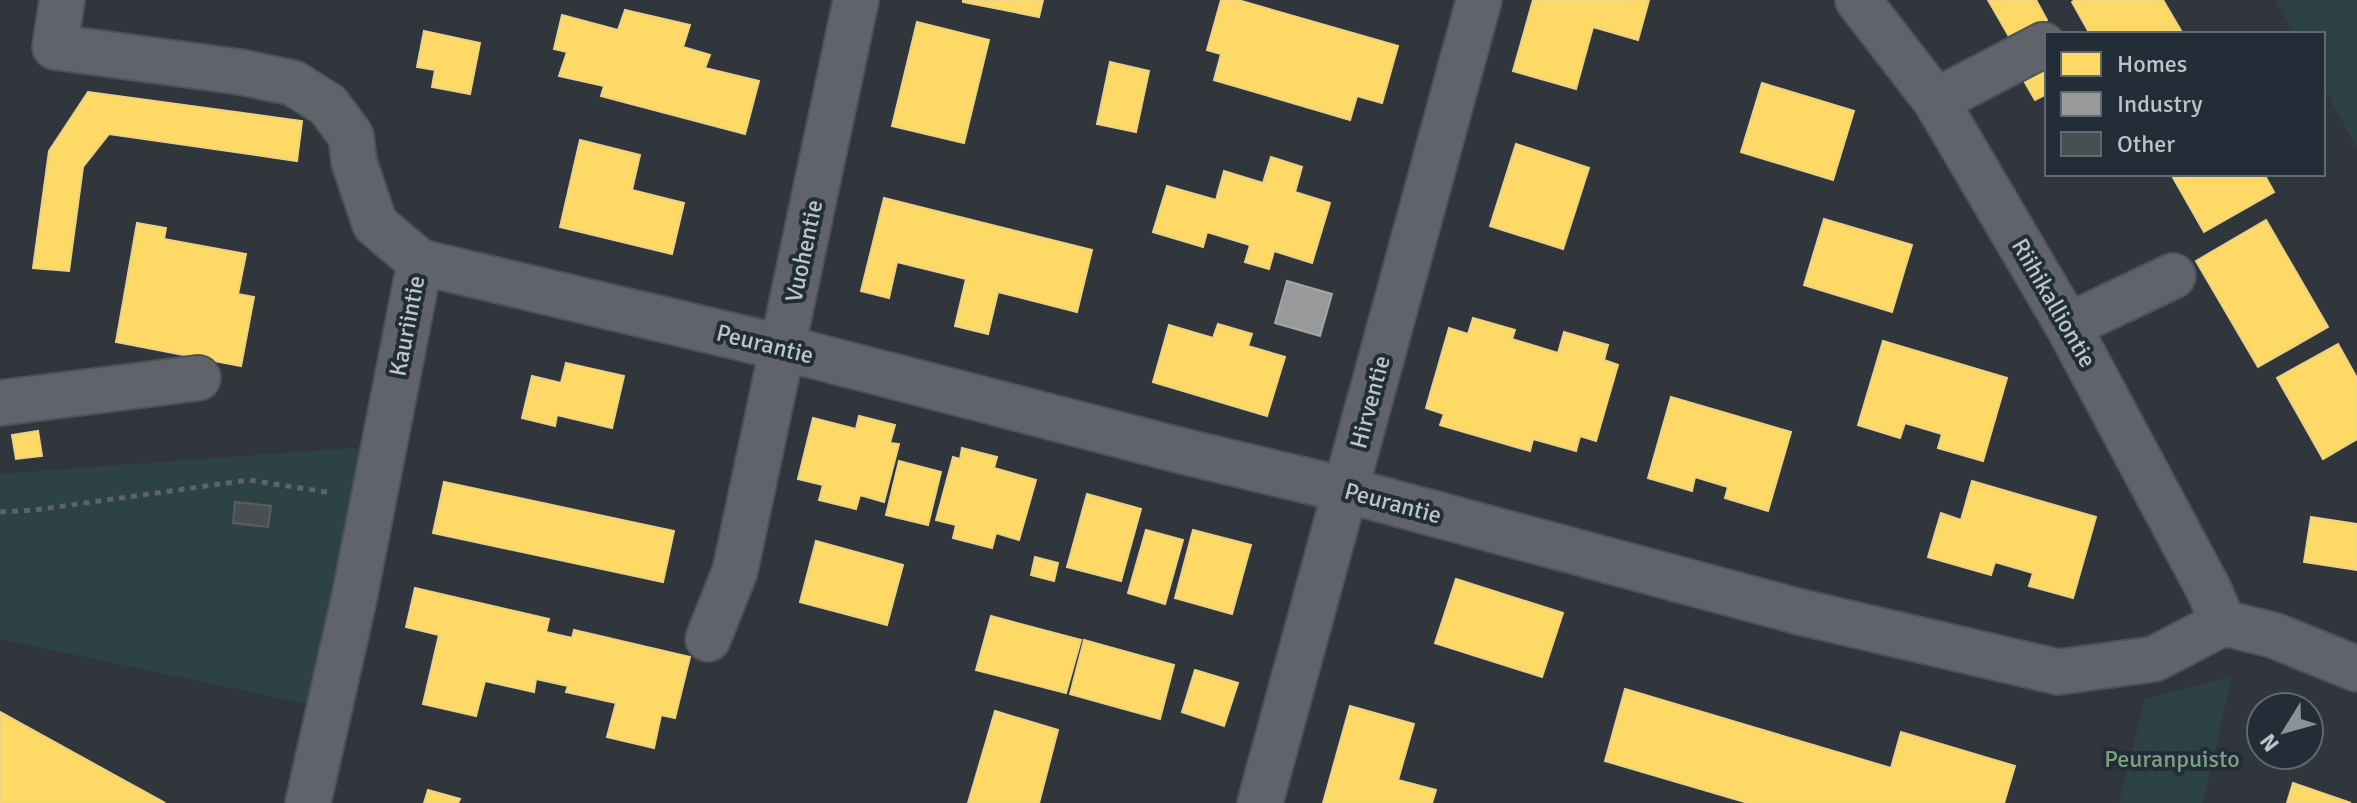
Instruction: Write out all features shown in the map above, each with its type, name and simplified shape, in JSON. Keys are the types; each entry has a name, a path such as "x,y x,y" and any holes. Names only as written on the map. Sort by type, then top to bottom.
{"street":[{"name":"Kauriintie","path":"62,0 55,47 240,72 293,83 328,105 351,136 354,162 375,224 420,262 308,803"},
{"name":"Vuohentie","path":"708,639 735,571 856,0"},
{"name":"Hirventie","path":"1260,803 1479,0"},
{"name":"Riihikalliontie","path":"1858,0 1936,101 2068,326 2209,590 2223,623"},
{"path":"1936,101 2043,45"},
{"name":"Peurantie","path":"420,262 784,348 1346,490 1800,612 2058,672 2154,659 2223,623"},
{"path":"2068,326 2173,276"},
{"path":"0,403 198,378"},
{"path":"2223,623 2273,635 2357,669"}],"path":[{"path":"0,512 35,510 249,480 373,499"}],"green space":[{"path":"2275,0 2357,0 2357,148 2325,91 2325,32 2293,32"},
{"path":"366,447 312,705 0,639 0,474"},
{"name":"Peuranpuisto","path":"2232,676 2203,803 2119,803 2145,699"}],"building: Homes":[{"path":"963,0 1043,0 1039,17"},
{"path":"1221,0 1238,0 1398,46 1382,103 1357,96 1350,120 1214,80 1221,54 1207,50"},
{"path":"1533,0 1649,0 1638,40 1593,27 1576,89 1513,71"},
{"path":"1988,0 2036,0 2047,20 2011,40"},
{"path":"2163,0 2182,32 2089,32 2072,2"},
{"path":"625,10 690,25 683,47 710,55 705,68 759,81 745,134 601,96 604,86 559,76 567,52 554,49 562,15 618,30"},
{"path":"917,22 989,40 964,143 892,126"},
{"path":"424,31 480,43 470,94 432,87 435,70 417,67"},
{"path":"1110,62 1149,71 1136,132 1097,124"},
{"path":"2037,62 2045,76 2045,95 2035,100 2019,72"},
{"path":"1762,83 1854,111 1833,180 1741,152"},
{"path":"88,92 302,121 297,161 109,134 83,167 69,271 33,268 49,151"},
{"path":"580,140 640,155 632,190 684,203 672,254 560,227"},
{"path":"1516,144 1589,168 1563,249 1490,226"},
{"path":"1271,157 1302,167 1295,192 1330,203 1312,263 1274,251 1269,269 1245,262 1250,245 1207,232 1203,247 1153,232 1167,186 1216,200 1224,171 1263,183"},
{"path":"2172,176 2265,176 2274,192 2204,232"},
{"path":"884,198 1092,250 1077,312 998,292 988,334 955,326 966,279 897,262 889,298 861,291"},
{"path":"1824,219 1912,245 1892,312 1804,285"},
{"path":"2266,220 2328,327 2258,367 2196,261"},
{"path":"137,223 166,228 164,239 246,254 238,294 254,297 241,366 116,342"},
{"path":"1473,318 1515,330 1512,339 1558,353 1564,332 1608,345 1604,360 1618,365 1596,441 1580,436 1576,451 1533,439 1530,451 1440,425 1444,414 1426,408 1449,328 1468,334"},
{"path":"1218,324 1252,334 1248,346 1285,357 1267,416 1153,382 1169,325 1213,338"},
{"path":"1883,341 2007,378 1983,461 1938,448 1942,434 1905,423 1900,438 1858,425"},
{"path":"2338,344 2357,378 2357,439 2323,459 2277,378"},
{"path":"566,363 624,376 612,428 557,415 555,426 522,418 532,376 561,383"},
{"path":"1671,397 1791,432 1768,511 1725,498 1728,487 1695,477 1692,491 1648,478"},
{"path":"859,416 895,425 890,443 899,444 884,502 860,495 856,509 819,500 823,485 798,479 813,418 856,429"},
{"path":"38,431 42,456 16,459 12,435"},
{"path":"962,448 997,457 994,468 1036,480 1019,540 996,533 992,548 953,538 956,525 936,520 953,457 960,459"},
{"path":"899,461 941,472 928,525 886,515"},
{"path":"1972,481 2096,517 2073,598 2029,586 2033,573 1995,562 1991,575 1928,557 1941,513 1961,520"},
{"path":"444,482 674,531 663,582 433,533"},
{"path":"1087,494 1141,509 1121,581 1067,567"},
{"path":"2311,517 2357,524 2357,570 2304,562"},
{"path":"1146,530 1183,540 1165,604 1128,593"},
{"path":"1193,530 1251,545 1232,614 1175,598"},
{"path":"816,541 903,565 887,625 800,602"},
{"path":"1035,557 1058,563 1054,581 1031,575"},
{"path":"1456,579 1563,613 1542,677 1435,643"},
{"path":"415,588 549,619 546,632 572,638 574,630 690,657 675,718 661,715 654,748 607,737 616,703 566,692 568,686 536,679 534,692 485,681 476,716 423,704 439,635 406,627"},
{"path":"991,616 1081,640 1066,693 976,670"},
{"path":"1084,640 1174,665 1160,719 1070,694"},
{"path":"1195,670 1238,683 1224,726 1182,712"},
{"path":"1625,689 1891,768 1901,732 2015,766 2004,803 1748,803 1605,761"},
{"path":"1350,706 1414,724 1398,780 1436,790 1432,803 1323,803"},
{"path":"995,711 1058,730 1039,803 968,803"},
{"path":"0,712 165,803 0,803"},
{"path":"2293,783 2351,803 2287,803"},
{"path":"428,790 460,799 458,803 424,803"}],"building: Industry":[{"path":"1287,281 1332,294 1320,336 1275,323"}],"building: Other":[{"path":"235,502 271,506 268,527 233,523"}]}
